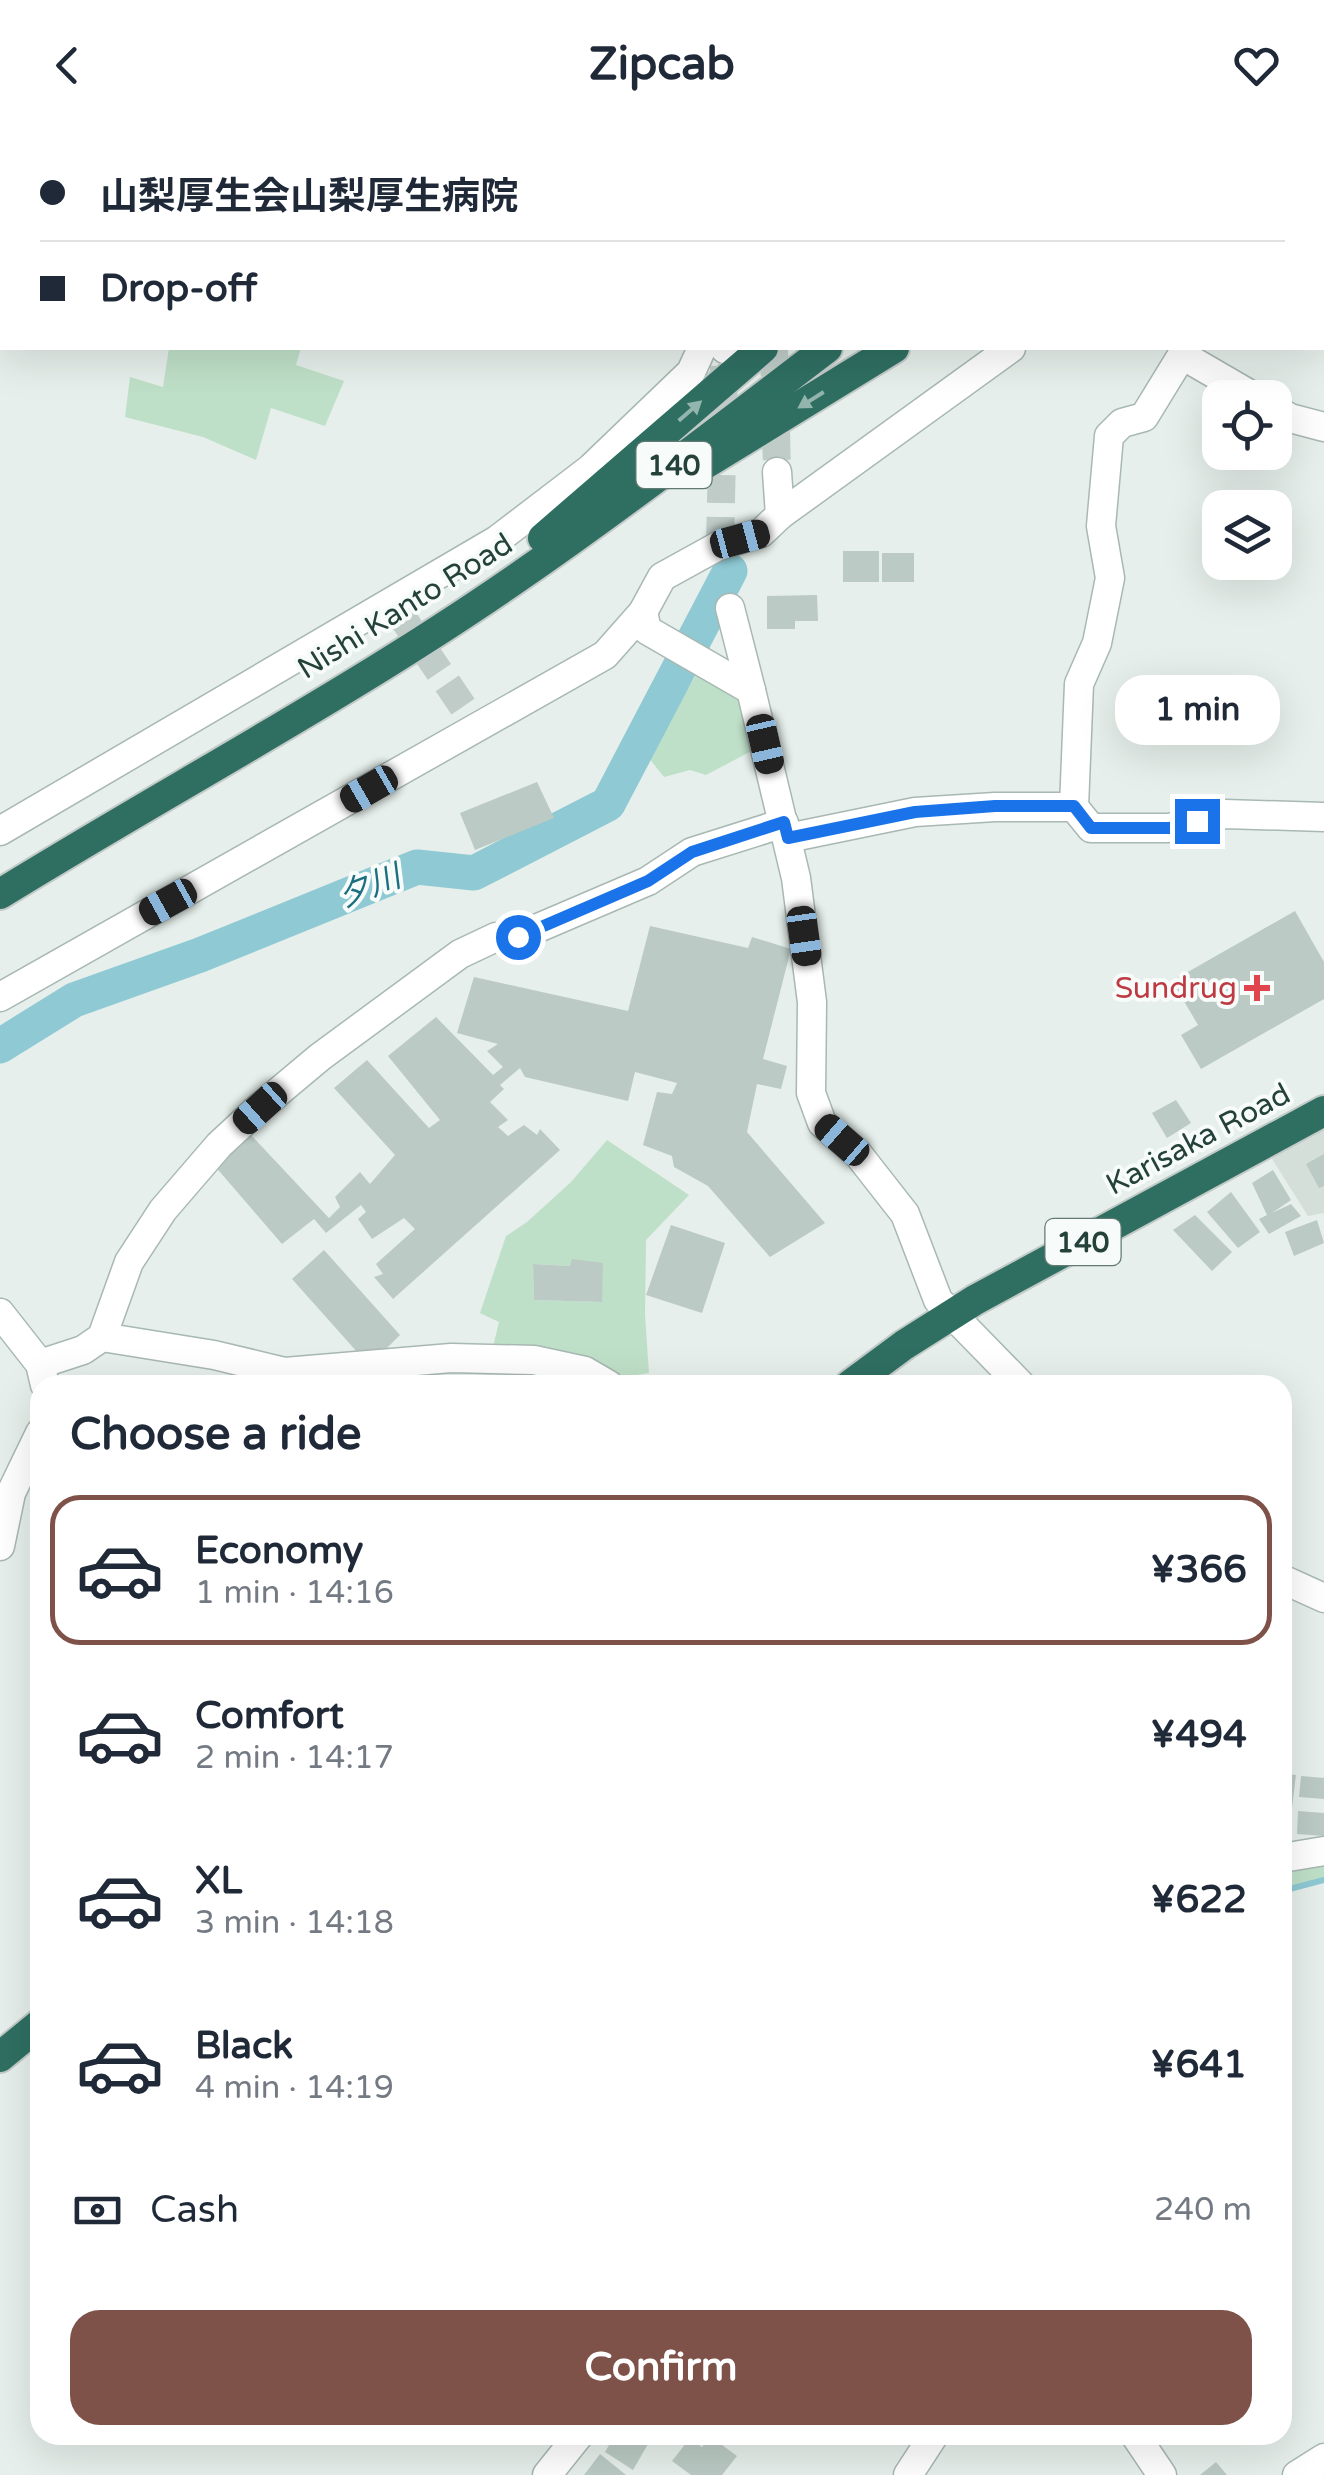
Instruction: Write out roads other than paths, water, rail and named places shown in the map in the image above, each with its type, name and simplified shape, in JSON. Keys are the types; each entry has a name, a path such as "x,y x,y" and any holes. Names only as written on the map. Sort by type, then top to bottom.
{"highway":[{"path":"220,762 526,552 762,350"},
{"name":"Nishi Kanto Road","path":"0,894 407,650 517,578 676,464 824,350"},
{"path":"517,578 891,350"},
{"name":"Karisaka Road","path":"864,1375 952,1315 1324,1111"},
{"path":"0,2057 30,2032"}],"street":[{"path":"0,831 397,607 497,540 590,470 715,350"},
{"path":"0,997 472,717 605,655 643,612 662,577 720,545 770,524 1004,350"},
{"path":"1226,380 1182,354 1144,417 1122,422 1109,436 1101,526 1110,578 1096,643 1079,684 1074,806 1091,828 1169,828 1225,814 1324,816"},
{"path":"1292,419 1324,427"},
{"path":"770,524 777,472"},
{"path":"730,608 786,830 812,1002 811,1093 822,1122 858,1154 904,1214 938,1300 1011,1375"},
{"path":"643,612 648,630 751,690"},
{"path":"0,1313 43,1374 102,1337 129,1262 163,1210 196,1171 260,1108 387,1005 460,954 496,937 518,937 648,881 692,852 786,830 915,812 1074,806"},
{"path":"102,1337 214,1355 276,1375"},
{"path":"319,1375 451,1358 534,1360 591,1375"},
{"path":"0,1546 11,1493 30,1454"},
{"path":"1292,1584 1324,1598"},
{"path":"1292,1856 1324,1851"},
{"path":"547,2475 570,2445"},
{"path":"908,2475 928,2445"},
{"path":"1142,2445 1162,2475"},
{"path":"1297,2475 1324,2458"}],"waterway":[{"name":"夕川","path":"0,1046 74,1000 200,955 417,867 474,873 608,804 730,571"},
{"path":"1292,1888 1324,1880"}],"tunnel":[{"path":"774,350 777,472"},
{"path":"720,545 724,366"},
{"path":"400,614 464,708"}],"place":[{"name":"Sundrug","path":"1257,988"}]}
